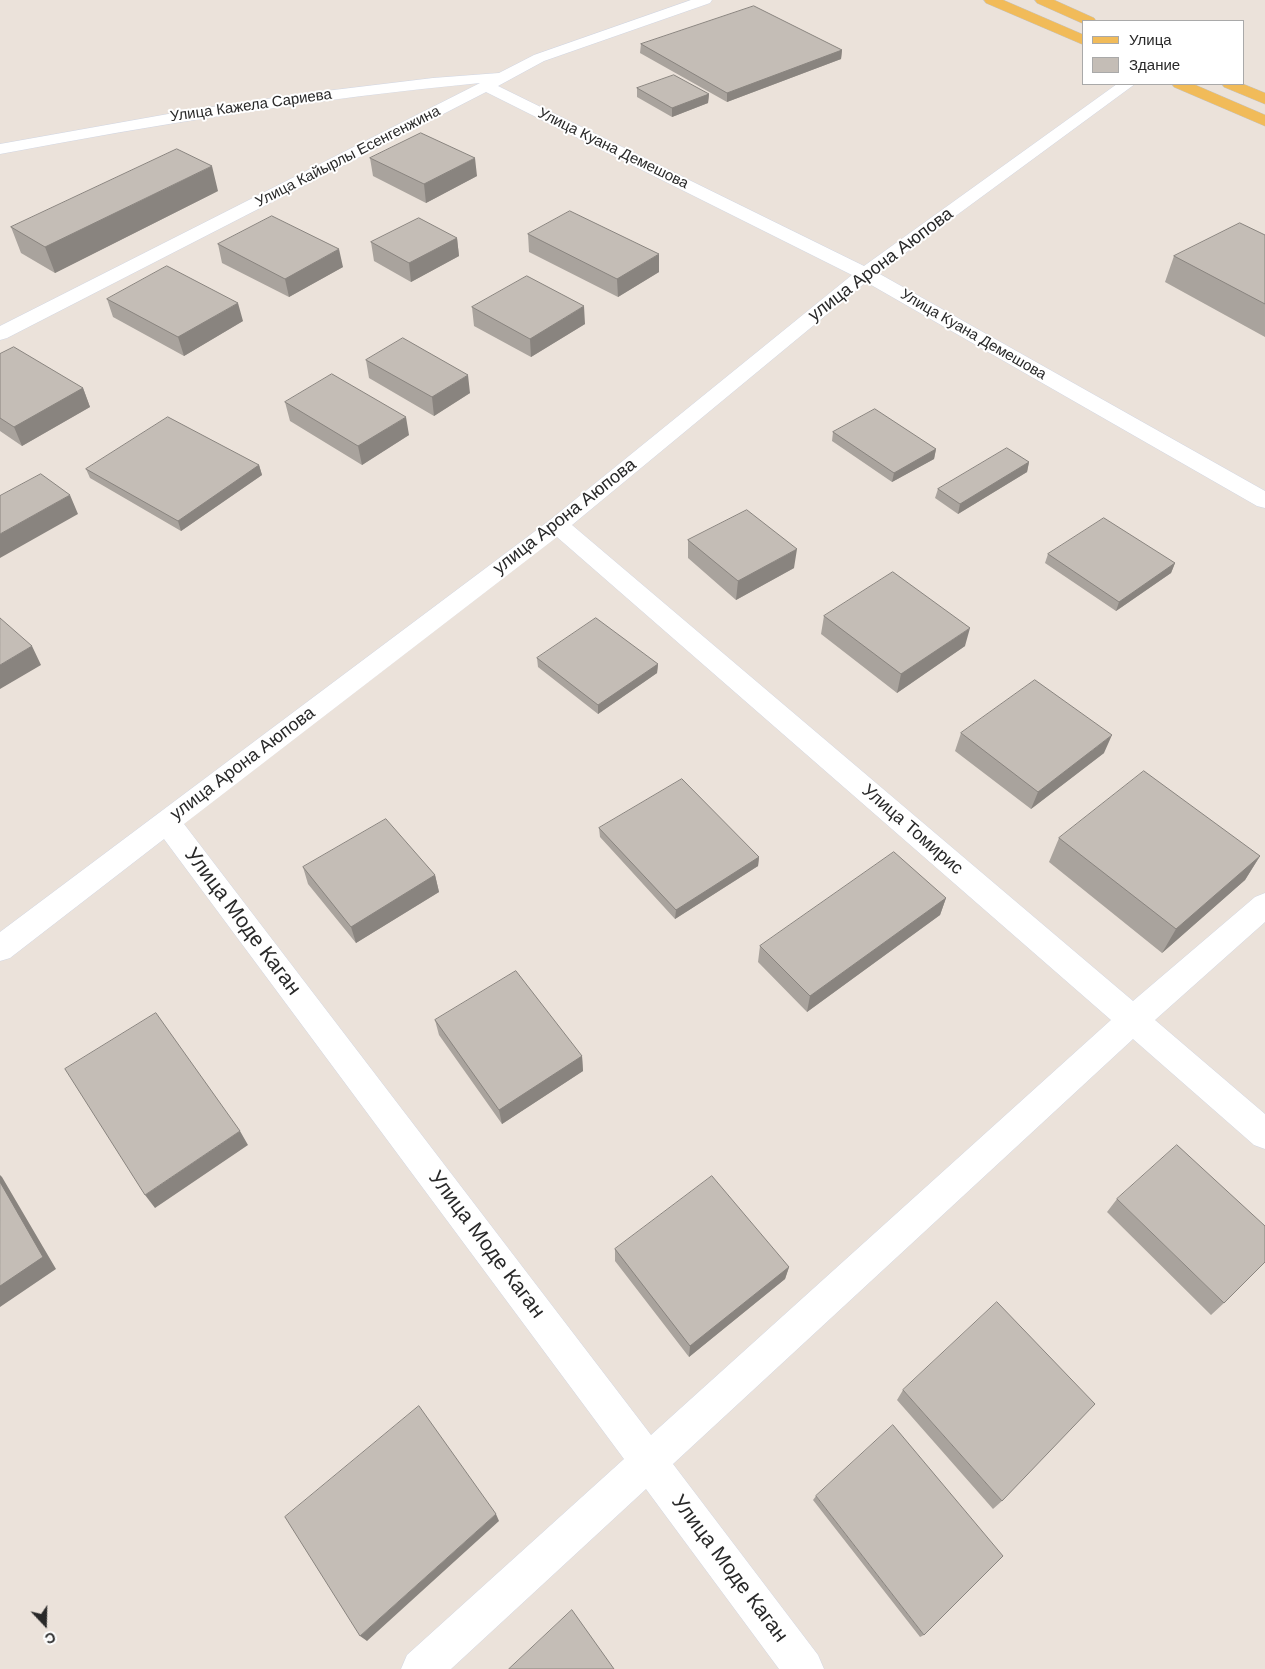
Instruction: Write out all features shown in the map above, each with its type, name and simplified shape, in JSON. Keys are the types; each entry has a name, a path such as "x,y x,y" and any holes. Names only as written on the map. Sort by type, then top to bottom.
{"main road":[{"path":"991,0 1082,40"},
{"path":"1042,0 1087,20"},
{"path":"1182,85 1265,121"},
{"path":"1232,85 1265,99"}],"street":[{"name":"Улица Кайырлы Есенгенжина","path":"0,334 539,58 705,0"},
{"name":"Улица Кажела Сариева","path":"0,149 177,116 431,82 504,76"},
{"name":"улица Арона Аюпова","path":"0,949 558,525 865,274 1126,85"},
{"name":"Улица Куана Демешова","path":"486,86 865,274 1265,500"},
{"name":"Улица Томирис","path":"558,525 1265,1134"},
{"name":"Улица Моде Каган","path":"167,822 804,1669"},
{"path":"421,1669 1133,1020 1265,905"}],"building":[{"path":"754,6 842,50 727,93 641,44"},
{"path":"674,75 709,94 672,108 637,88"},
{"path":"421,133 475,158 424,184 370,158"},
{"path":"177,149 212,166 45,247 11,227"},
{"path":"570,211 659,254 617,279 528,234"},
{"path":"272,216 339,249 285,279 218,244"},
{"path":"419,218 457,238 409,263 371,242"},
{"path":"1240,223 1265,235 1265,304 1174,256"},
{"path":"167,266 238,303 178,337 107,299"},
{"path":"527,276 584,306 530,339 472,307"},
{"path":"403,338 468,375 432,397 366,360"},
{"path":"14,347 83,388 14,427 0,418 0,354"},
{"path":"332,374 406,417 358,446 285,402"},
{"path":"875,409 936,449 894,473 833,432"},
{"path":"168,417 259,465 178,521 86,469"},
{"path":"1007,448 1029,462 960,504 938,489"},
{"path":"41,474 70,495 0,534 0,496"},
{"path":"747,510 797,549 738,581 688,540"},
{"path":"1104,518 1175,563 1119,602 1048,554"},
{"path":"893,572 970,628 901,674 824,616"},
{"path":"0,618 32,646 0,665"},
{"path":"596,618 658,664 598,705 537,658"},
{"path":"1035,680 1112,735 1038,792 961,733"},
{"path":"1144,771 1260,856 1176,929 1059,838"},
{"path":"682,779 759,857 676,910 599,828"},
{"path":"386,819 435,875 351,927 303,867"},
{"path":"894,852 946,898 810,996 760,946"},
{"path":"516,971 582,1056 499,1110 435,1020"},
{"path":"156,1013 240,1131 145,1195 65,1069"},
{"path":"1177,1145 1265,1226 1265,1262 1224,1303 1117,1199"},
{"path":"712,1176 789,1267 690,1346 615,1249"},
{"path":"0,1182 43,1257 0,1286"},
{"path":"997,1302 1095,1404 1002,1501 903,1390"},
{"path":"419,1406 496,1514 360,1636 285,1517"},
{"path":"893,1425 1003,1556 924,1635 816,1496"},
{"path":"572,1610 614,1669 509,1669"}]}
